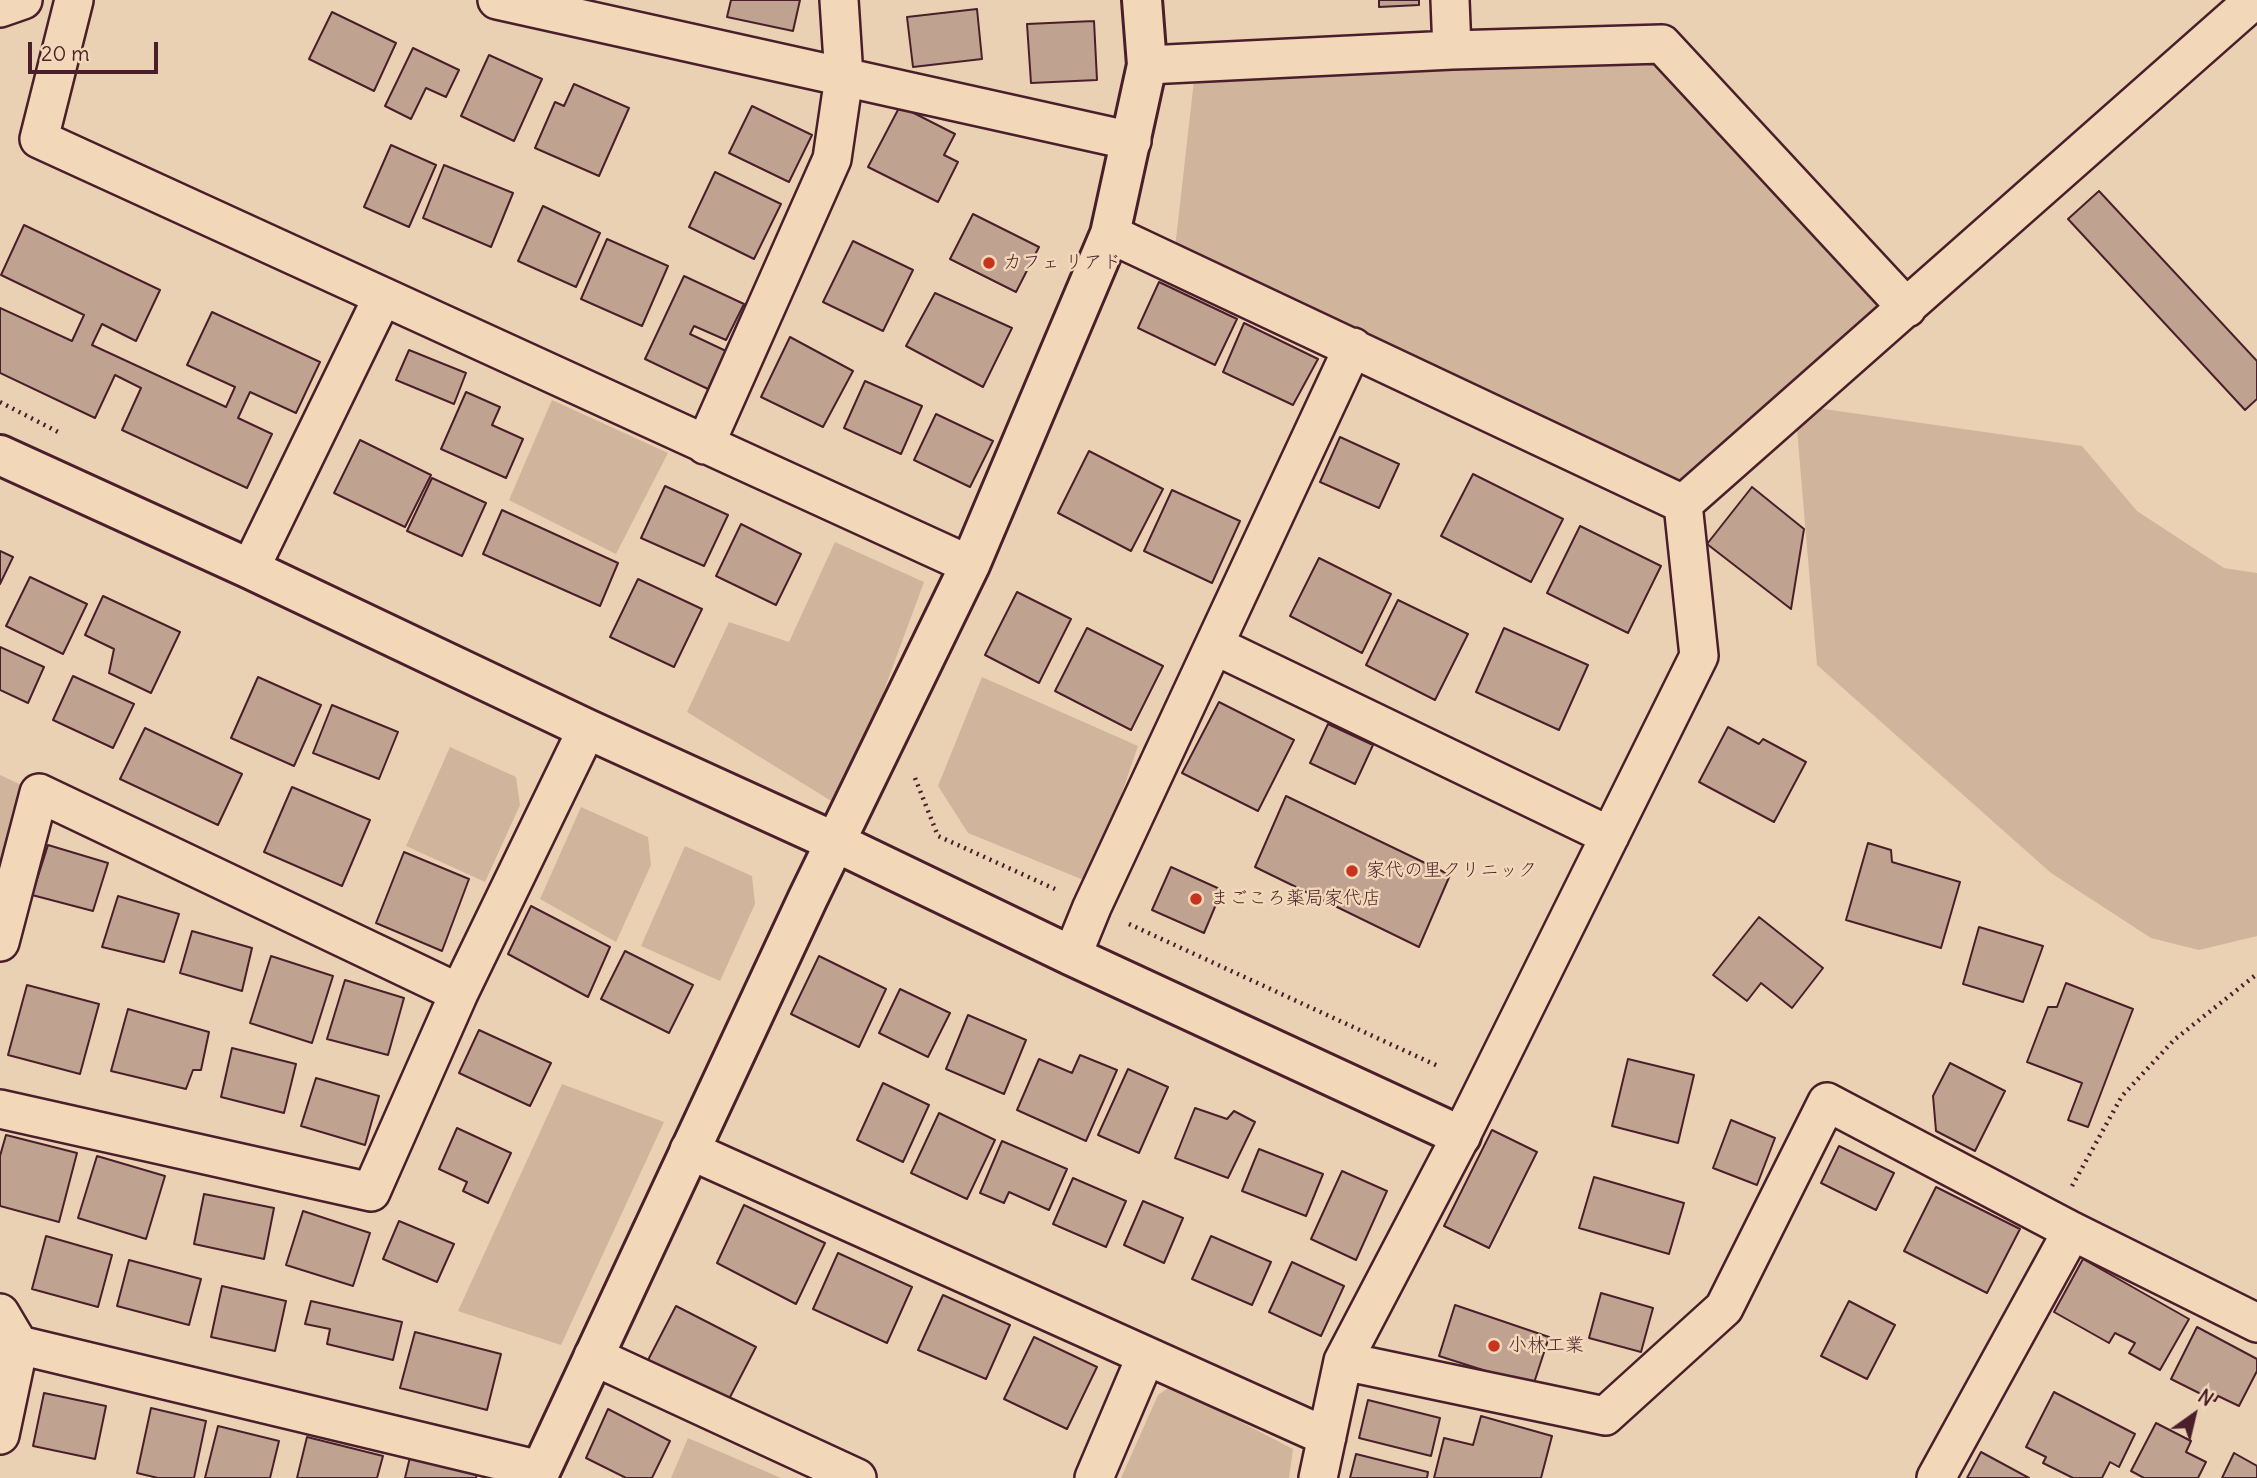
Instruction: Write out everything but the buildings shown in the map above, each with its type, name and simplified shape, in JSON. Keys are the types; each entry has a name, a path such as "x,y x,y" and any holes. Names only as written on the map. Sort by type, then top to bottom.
{"street":[{"path":"0,8 23,0"},
{"path":"74,0 39,139 970,565"},
{"path":"497,0 1132,141"},
{"path":"705,445 832,159 844,77 839,0"},
{"path":"19,1345 539,1474 835,842 970,565 1110,234 1147,65 1142,0"},
{"path":"1450,0 1452,50"},
{"path":"1682,504 2254,0"},
{"path":"1147,65 1452,50 1662,44 1906,308"},
{"path":"1110,234 1682,504"},
{"path":"250,569 382,298"},
{"path":"1072,956 1092,907 1216,646 1353,347"},
{"path":"0,454 1461,1136"},
{"path":"1318,1478 1343,1361 1461,1136 1699,656 1682,504"},
{"path":"1216,646 1609,836"},
{"path":"0,1109 371,1192 459,993 587,729"},
{"path":"0,942 39,793 459,993"},
{"path":"1343,1361 1605,1416 1724,1308 1827,1102 2063,1226 2257,1323"},
{"path":"689,1150 1327,1437"},
{"path":"1936,1478 2063,1226"},
{"path":"0,1313 19,1345 0,1435"},
{"path":"593,1356 857,1478"},
{"path":"1094,1478 1146,1356"}],"path":[{"path":"921,766 915,778 938,836 1438,1066"},
{"path":"2063,1226 2122,1096 2174,1040 2257,974"}],"shaded area":[{"path":"1662,44 1907,308 1796,405 2082,446 2137,511 2224,568 2257,573 2257,936 2199,950 2151,938 2051,873 1817,665 1795,406 1692,495 1175,248 1196,63"},
{"path":"552,400 668,453 616,554 509,500"},
{"path":"835,542 924,582 841,807 687,712 729,622 789,642"},
{"path":"982,677 1138,746 1091,883 968,833 938,786"},
{"path":"450,747 516,777 520,805 485,882 406,846"},
{"path":"0,775 39,793 0,911"},
{"path":"581,807 648,837 651,865 616,942 540,899"},
{"path":"685,846 752,876 755,904 720,981 641,946"},
{"path":"562,1084 664,1122 561,1345 458,1311"},
{"path":"1171,1386 1293,1449 1289,1478 1121,1478 1158,1395"},
{"path":"688,1438 781,1478 671,1478"}],"place":[{"name":"カフェ リアド","path":"989,263"},
{"name":"家代の里クリニック","path":"1352,871"},
{"name":"まごころ薬局家代店","path":"1196,899"},
{"name":"小林工業","path":"1494,1346"}]}
